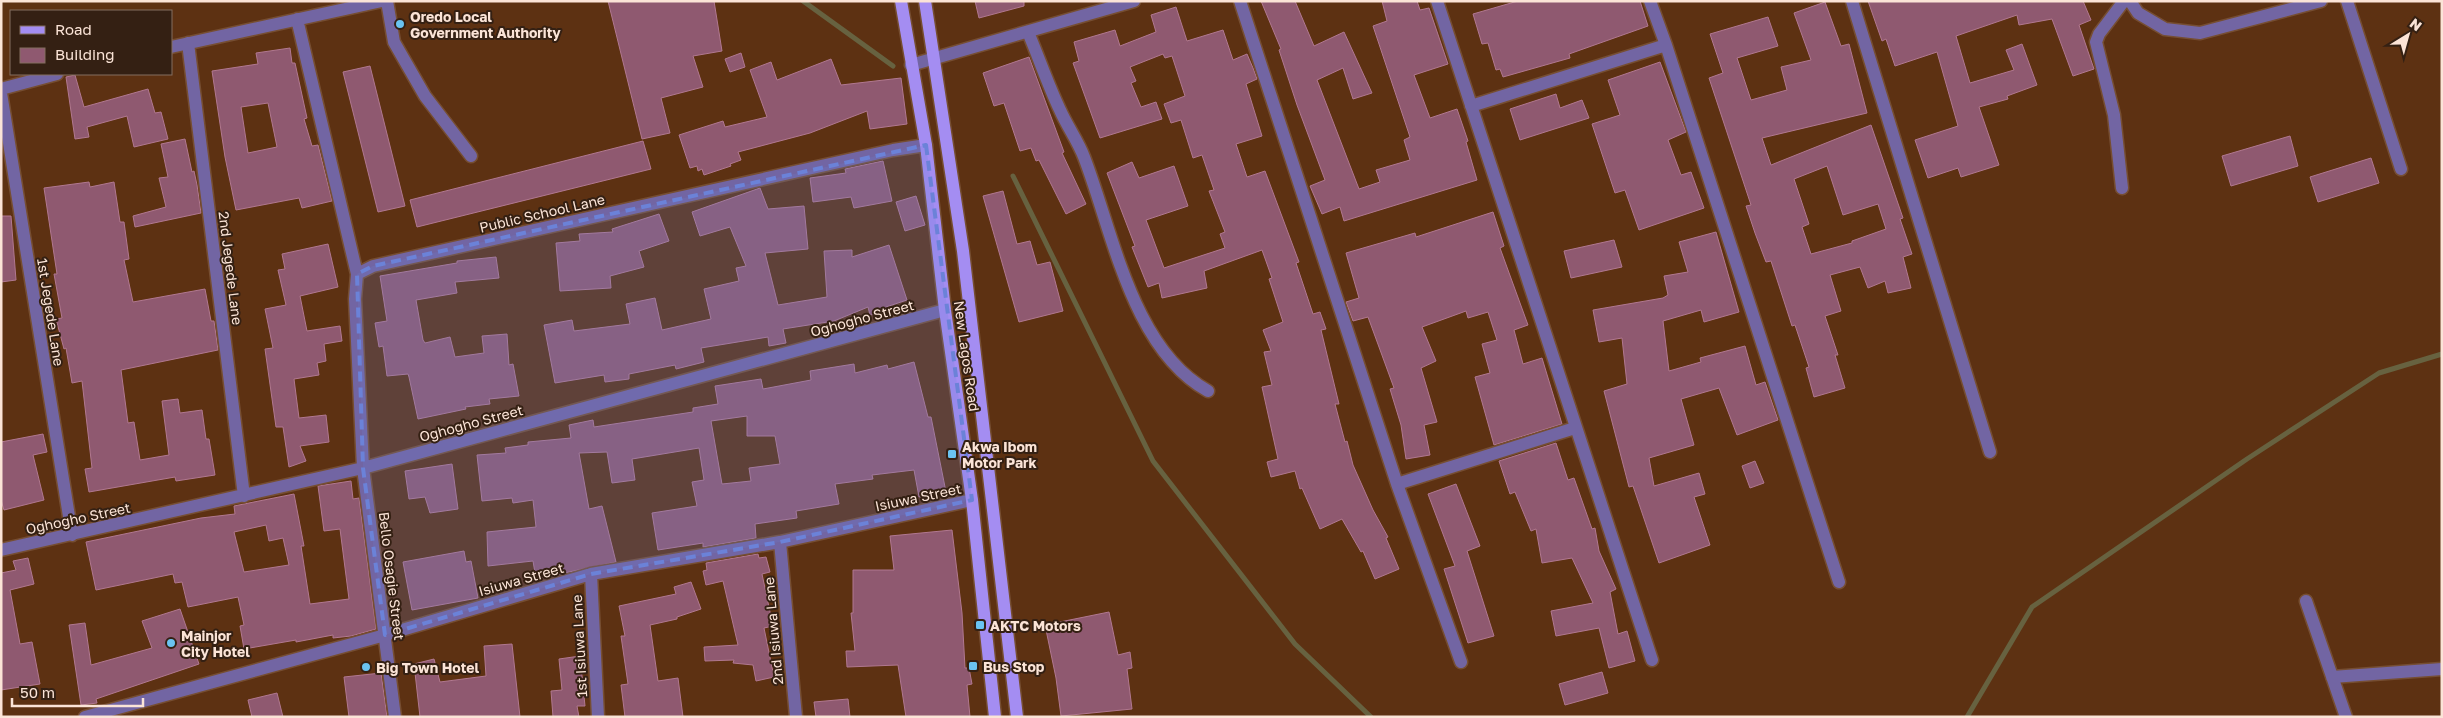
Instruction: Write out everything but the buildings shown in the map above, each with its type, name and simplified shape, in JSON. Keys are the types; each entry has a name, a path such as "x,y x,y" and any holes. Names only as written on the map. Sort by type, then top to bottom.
{"main road":[{"name":"New Lagos Road","path":"901,1 926,145 945,310 972,500 995,717"},
{"name":"New Lagos Road","path":"925,1 963,251 1017,717"}],"street":[{"path":"172,47 382,1"},
{"path":"387,1 394,42 425,96 470,156"},
{"path":"911,65 1134,1"},
{"path":"1240,1 1397,484 1461,662"},
{"path":"1437,1 1652,660"},
{"path":"1650,1 1666,45 1838,582"},
{"path":"1852,1 1990,452"},
{"path":"2122,188 2114,115 2096,42 2099,34 2124,1"},
{"path":"2130,1 2138,13 2164,29 2200,33 2321,1"},
{"path":"2348,1 2401,169"},
{"path":"297,19 357,274 355,299 363,468"},
{"path":"1028,32 1060,110 1083,154 1113,243 1138,307 1154,336 1173,362 1187,377 1208,391"},
{"name":"2nd Jegede Lane","path":"188,43 244,496"},
{"path":"1471,106 1666,45"},
{"path":"1,89 53,75"},
{"name":"1st Jegede Lane","path":"1,93 72,535"},
{"name":"Public School Lane","path":"357,274 373,266 893,150 926,145"},
{"name":"Oghogho Street","path":"1,550 363,468 945,310"},
{"path":"1397,484 1575,428"},
{"name":"Bello Osagie Street","path":"363,468 395,717"},
{"name":"Isiuwa Street","path":"85,717 385,635 591,574 780,542 972,500"},
{"name":"2nd Isiuwa Lane","path":"780,542 796,717"},
{"name":"1st Isiuwa Lane","path":"591,574 598,717"},
{"path":"2306,601 2346,717"},
{"path":"2332,677 2442,669"}],"highlighted area":[{"path":"926,145 972,500 780,542 591,574 385,635 363,468 357,274 373,266"}],"waterway":[{"path":"803,1 893,66"},
{"path":"1013,176 1153,461 1295,644 1371,717"},
{"path":"1967,717 2032,607 2247,459 2379,373 2442,354"}],"place":[{"name":"Oredo Local Government Authority","path":"400,24"},
{"name":"Akwa Ibom Motor Park","path":"952,454"},
{"name":"AKTC Motors","path":"980,625"},
{"name":"Mainjor City Hotel","path":"171,643"},
{"name":"Bus Stop","path":"973,666"},
{"name":"Big Town Hotel","path":"366,667"}]}
